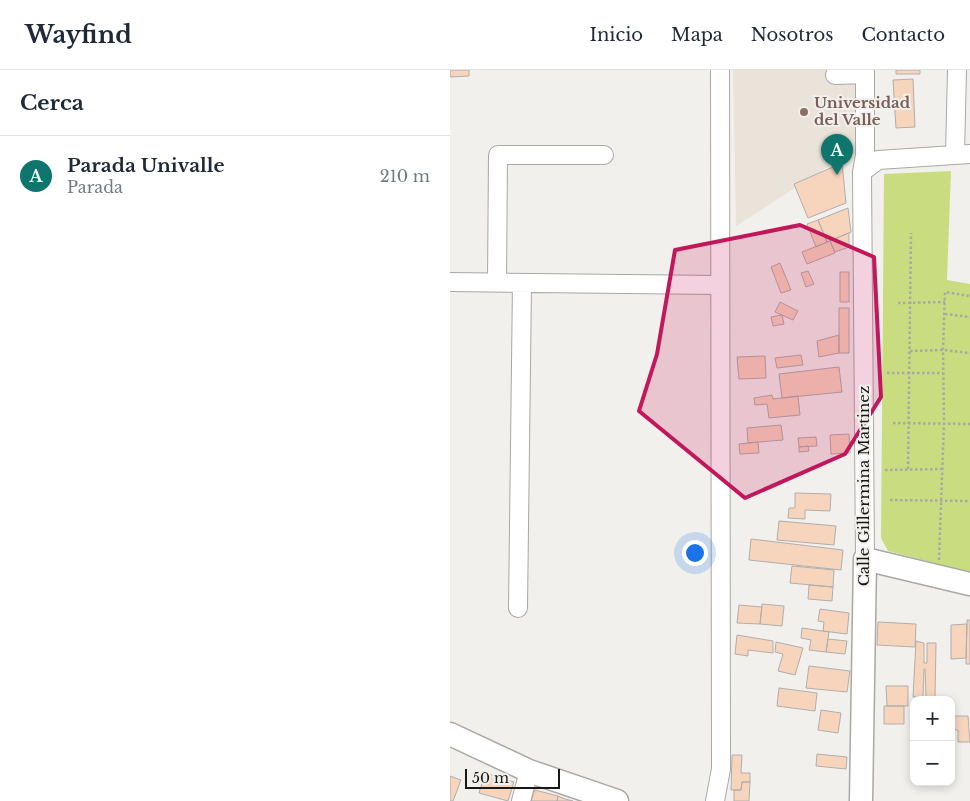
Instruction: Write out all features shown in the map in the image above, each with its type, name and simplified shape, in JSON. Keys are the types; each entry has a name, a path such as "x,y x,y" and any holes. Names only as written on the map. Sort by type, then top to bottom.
{"main road":[{"path":"865,559 970,584"},
{"name":"Calle Gillermina Martinez","path":"861,801 865,559"},
{"path":"450,734 529,771 617,801"}],"street":[{"path":"715,801 721,769 720,70"},
{"path":"862,172 878,160 963,154 957,70"},
{"path":"835,75 859,72"},
{"name":"Calle Gillermina Martinez","path":"859,72 859,154 862,172 865,559"},
{"path":"497,283 498,156 604,154"},
{"path":"450,282 720,285"},
{"path":"518,608 522,283"},
{"path":"521,801 529,771"}],"path":[{"path":"908,469 910,233"},
{"path":"939,576 944,422 943,350 946,292 970,296"},
{"path":"898,303 945,302"},
{"path":"945,314 970,318"},
{"path":"910,351 943,350 970,353"},
{"path":"888,373 944,373"},
{"path":"894,423 944,422 970,424"},
{"path":"885,470 942,469"},
{"path":"890,500 942,499 970,501"}],"highlighted area":[{"path":"800,225 874,257 881,397 845,454 745,498 639,411 657,354 675,250"}],"shaded area":[{"name":"Universidad del Valle","path":"733,70 874,70 874,154 848,154 736,226"}],"green space":[{"path":"951,171 947,280 970,284 970,572 888,551 881,538 884,174"}],"building":[{"path":"450,70 469,70 469,76 450,77"},
{"path":"896,70 920,70 920,74 896,74"},
{"path":"913,79 915,127 896,128 893,80"},
{"path":"842,163 846,203 808,218 794,184"},
{"path":"848,208 851,232 827,242 818,220"},
{"path":"818,220 827,242 816,247 807,224"},
{"path":"849,233 849,247 835,252 830,241"},
{"path":"830,241 835,253 807,264 802,252"},
{"path":"780,263 791,290 781,293 771,267"},
{"path":"808,271 814,284 806,287 801,273"},
{"path":"840,272 849,272 849,302 840,302"},
{"path":"780,302 798,311 793,320 775,312"},
{"path":"839,308 849,308 849,353 839,353"},
{"path":"782,315 784,324 773,326 771,317"},
{"path":"839,335 839,353 819,357 817,341"},
{"path":"801,355 803,365 777,368 775,358"},
{"path":"765,356 766,378 739,379 737,357"},
{"path":"839,367 842,392 782,398 779,374"},
{"path":"772,395 773,399 798,396 800,415 769,418 767,404 755,405 754,398"},
{"path":"781,425 783,440 748,443 747,428"},
{"path":"849,434 850,453 831,454 830,435"},
{"path":"816,437 817,446 799,447 798,438"},
{"path":"758,442 759,453 740,454 739,444"},
{"path":"808,446 809,451 799,452 799,447"},
{"path":"795,493 831,494 830,511 805,510 805,519 788,518 789,508 795,508"},
{"path":"779,521 836,526 834,545 777,540"},
{"path":"751,539 843,550 841,570 749,560"},
{"path":"792,566 834,570 833,587 790,583"},
{"path":"809,585 833,587 832,601 808,599"},
{"path":"762,604 784,606 782,626 760,624"},
{"path":"739,605 762,607 760,624 737,623"},
{"path":"820,609 849,613 847,634 823,631 824,622 818,621"},
{"path":"967,620 970,620 970,664 966,664"},
{"path":"878,622 916,624 915,647 877,645"},
{"path":"967,624 966,658 951,659 951,625"},
{"path":"802,628 829,632 826,652 809,650 811,640 801,638"},
{"path":"737,635 773,641 773,653 748,650 748,656 735,654"},
{"path":"828,639 847,641 845,654 826,652"},
{"path":"916,641 924,643 924,663 927,663 927,643 936,643 935,696 926,696 924,669 923,696 913,696"},
{"path":"776,642 803,648 795,675 778,671 783,654 775,652"},
{"path":"809,666 850,671 847,692 806,688"},
{"path":"886,686 908,686 908,706 887,706"},
{"path":"779,688 817,693 815,711 777,706"},
{"path":"884,706 904,706 904,724 884,724"},
{"path":"821,710 841,713 838,733 818,730"},
{"path":"955,716 968,716 970,742 958,742 958,730 955,730"},
{"path":"817,754 847,757 846,769 816,766"},
{"path":"732,755 742,755 741,773 750,773 750,782 742,782 741,790 731,790"},
{"path":"485,773 514,782 508,801 479,793"},
{"path":"450,776 461,780 453,801 450,801"},
{"path":"742,782 750,782 749,801 734,801 734,790 741,790"},
{"path":"535,790 558,796 557,801 531,801"},
{"path":"558,796 565,799 573,801 557,801"}],"place":[{"name":"Universidad del Valle","path":"804,112"},
{"name":"Parada Univalle","path":"837,175"}]}
